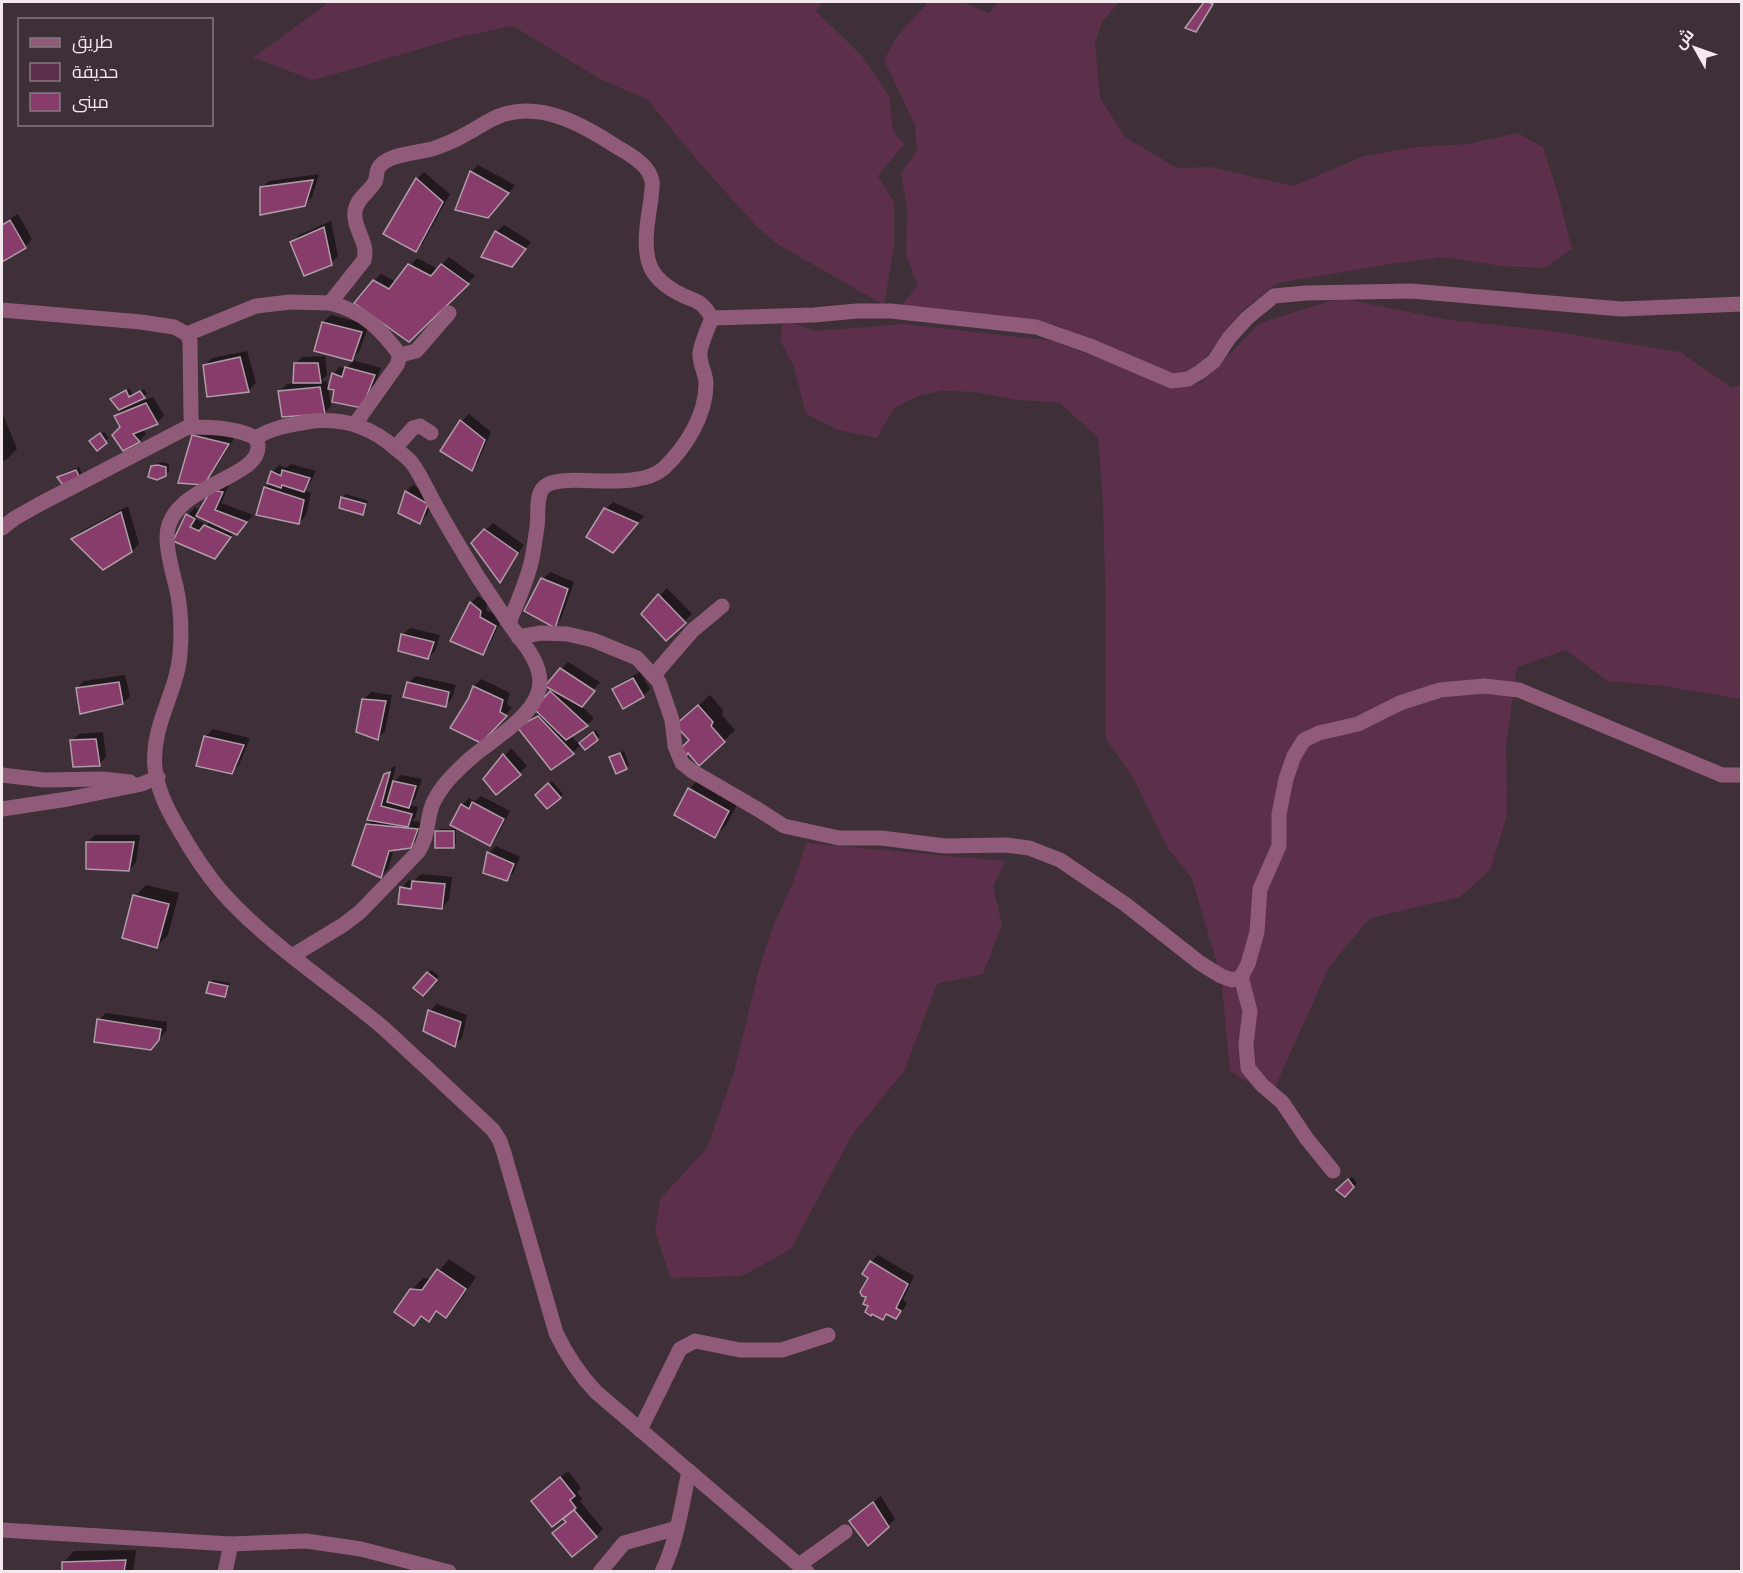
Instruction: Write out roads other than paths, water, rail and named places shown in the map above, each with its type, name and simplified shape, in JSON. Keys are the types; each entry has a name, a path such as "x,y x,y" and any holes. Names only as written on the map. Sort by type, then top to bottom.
{"street":[{"path":"330,303 364,260 366,252 355,213 357,203 372,186 378,168 384,162 431,149 465,135 501,115 531,111 560,117 597,134 644,166 653,183 647,249 654,274 665,285 682,296 700,303 712,318"},
{"path":"712,318 891,311 1036,327 1090,346 1172,381 1188,379 1214,361 1229,338 1274,296 1305,293 1411,291 1621,309 1742,304"},
{"path":"187,334 256,306 291,302 330,303 344,307 374,324 385,334 400,355"},
{"path":"2,310 141,322 174,327 187,334 190,341 192,427"},
{"path":"400,355 416,351 449,313"},
{"path":"508,623 531,563 538,523 539,498 543,489 548,484 561,481 607,482 653,476 664,468 686,441 698,420 705,396 706,381 700,362 700,351 712,318"},
{"path":"356,424 397,365 400,355"},
{"path":"256,438 266,431 314,421 338,420 356,424 371,431 395,448 410,461 423,480 477,576 535,662 540,680 531,706 519,720 473,756 451,777 431,808 424,842 418,852 360,912 292,956"},
{"path":"395,448 413,428 420,426 431,433"},
{"path":"2,528 38,505 186,428 232,430 256,438"},
{"path":"256,438 258,447 256,456 250,463 190,498 177,509 169,523 167,536 169,559 181,621 180,655 175,680 162,715 156,740 155,769 172,818 195,858 220,890 241,911 292,956 380,1026 493,1130 504,1153 556,1333 578,1372 596,1392 803,1568 845,1532"},
{"path":"654,675 692,631 722,606"},
{"path":"518,637 541,633 567,634 593,640 636,658 659,682 672,720 675,746 682,762 692,771 784,826 839,837 881,838 945,846 1006,845 1029,848 1060,860 1125,904 1200,963 1221,976 1232,980 1241,978"},
{"path":"1333,1171 1307,1139 1282,1102 1262,1085 1248,1068 1246,1044 1250,1011 1241,978 1248,964 1257,932 1260,889 1279,846 1279,814 1286,779 1294,756 1304,740 1319,733 1358,724 1400,703 1440,690 1484,686 1520,690 1722,775 1742,775"},
{"path":"2,776 44,780 102,779 142,784"},
{"path":"2,809 68,800 142,784 158,777"},
{"path":"640,1430 680,1349 694,1341 740,1350 782,1350 828,1335"},
{"path":"662,1572 677,1528 689,1471"},
{"path":"600,1572 624,1543 677,1528"},
{"path":"2,1530 231,1544 306,1540 361,1549 449,1572"},
{"path":"225,1572 231,1544"}]}
